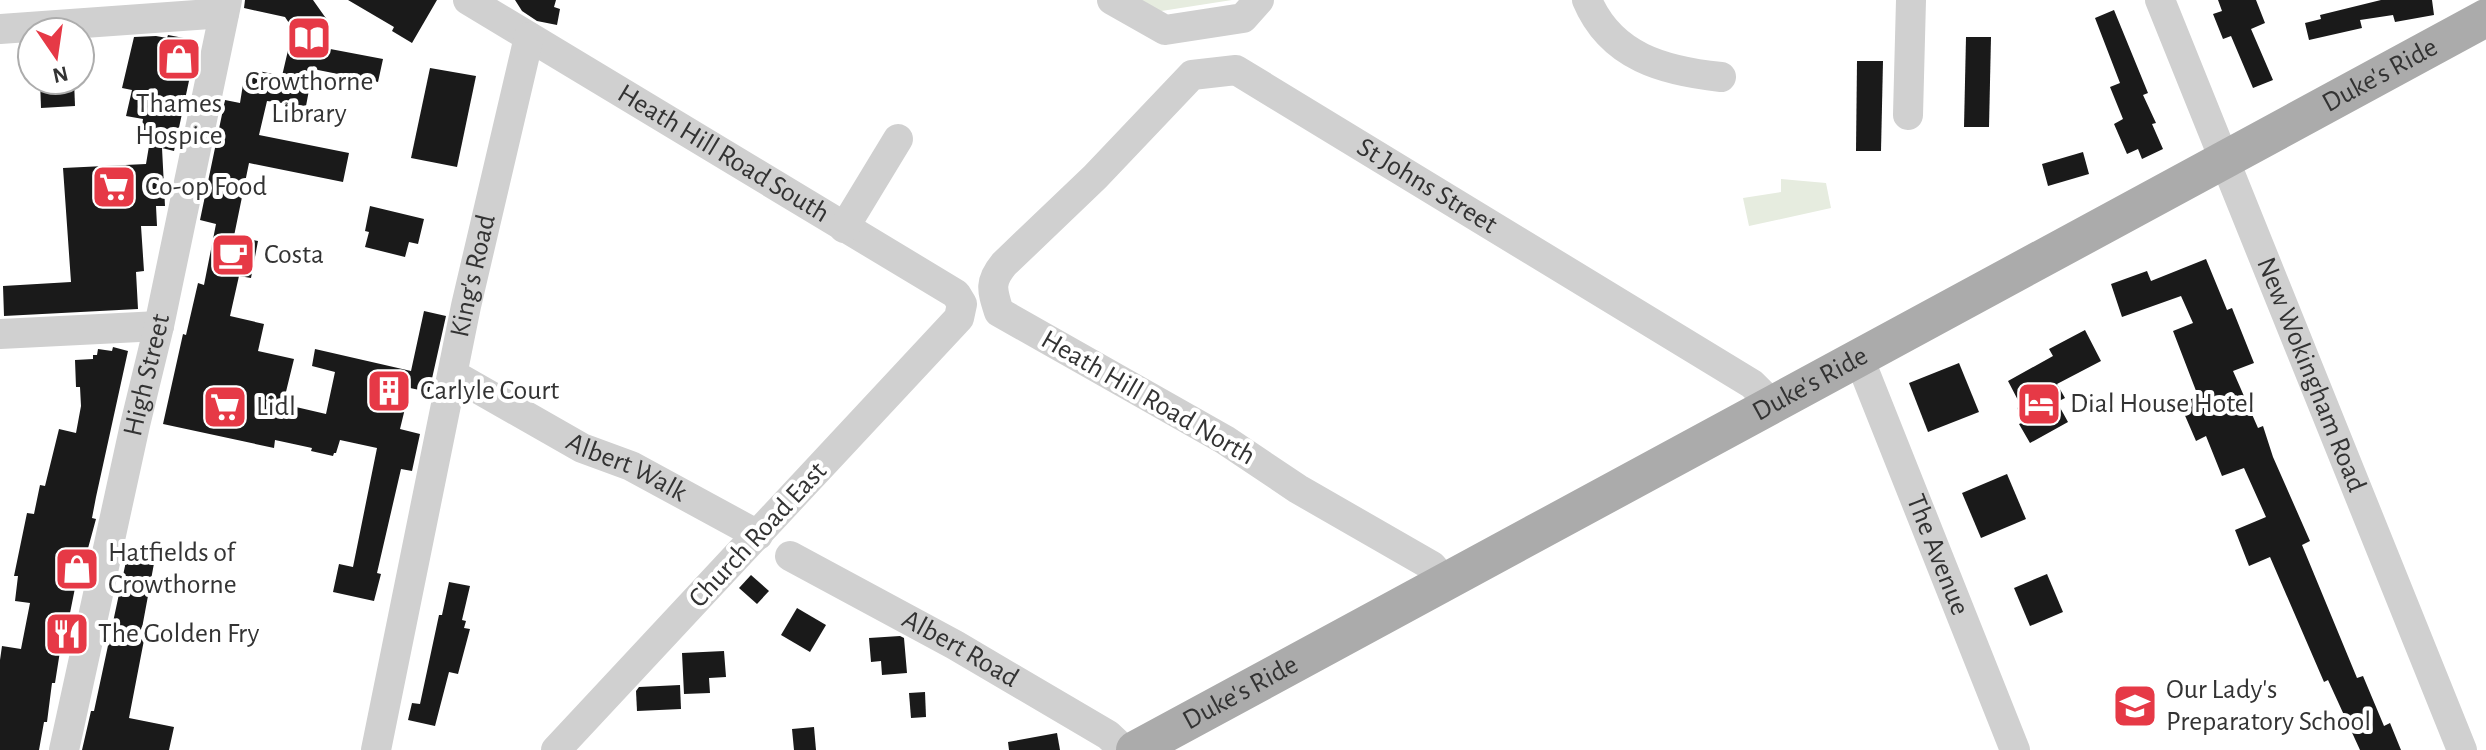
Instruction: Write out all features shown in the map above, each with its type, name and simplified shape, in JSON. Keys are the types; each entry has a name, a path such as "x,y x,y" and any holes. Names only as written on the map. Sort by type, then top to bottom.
{"main road":[{"name":"Duke's Ride","path":"1144,747 2486,18"}],"street":[{"name":"Heath Hill Road South","path":"468,0 956,294 962,304 959,318"},
{"path":"1112,0 1165,30 1243,18 1259,0"},
{"path":"1587,0 1596,21 1622,47 1658,66 1694,75 1721,77"},
{"path":"1908,115 1911,0"},
{"name":"New Wokingham Road","path":"2160,0 2462,750"},
{"path":"0,29 226,6"},
{"name":"High Street","path":"64,750 159,326 226,6"},
{"name":"King's Road","path":"376,750 466,306 529,37"},
{"name":"St Johns Street","path":"1095,177 1192,75 1236,70 1752,384 1772,404"},
{"path":"844,228 898,139"},
{"name":"Heath Hill Road North","path":"1095,177 994,277 993,293 999,312 1225,440 1298,489 1432,566 1445,581"},
{"name":"Church Road East","path":"556,750 959,318"},
{"path":"0,334 159,326"},
{"name":"The Avenue","path":"1859,358 2015,750"},
{"name":"Albert Walk","path":"454,375 582,448 631,466 758,535"},
{"name":"Albert Road","path":"790,556 955,645 1108,735 1144,747"}],"shaded area":[{"path":"1136,0 1232,0 1155,12"},
{"path":"1781,179 1826,183 1831,208 1749,226 1743,198 1781,192"}],"building":[{"path":"245,0 313,0 330,24 325,48 383,59 378,82 313,69 306,106 267,101 259,135 349,153 343,182 249,163 234,236 258,241 251,278 239,276 230,316 264,324 258,351 294,359 283,404 326,414 335,372 312,366 315,349 411,371 424,311 446,316 429,392 410,388 400,429 420,434 412,471 401,469 377,573 381,574 374,601 333,592 339,564 353,567 377,448 340,440 333,456 275,440 274,448 163,424 198,283 204,285 216,224 200,220 225,100 240,103 244,78 254,70 282,76 293,29 285,17 244,8"},
{"path":"348,0 437,0 412,43 392,31 394,27"},
{"path":"515,0 556,0 554,7 560,9 557,25 537,21 522,11"},
{"path":"2218,0 2256,0 2265,23 2251,29 2273,80 2253,88 2231,36 2223,39 2213,14 2222,11"},
{"path":"2381,0 2432,0 2434,15 2395,22 2393,15 2360,20 2362,28 2309,40 2305,23 2321,19 2320,15"},
{"path":"2114,10 2148,93 2143,95 2156,123 2152,124 2163,149 2142,159 2138,149 2127,154 2114,124 2123,119 2110,87 2120,83 2095,18"},
{"path":"168,35 189,39 196,48 174,151 162,148 165,206 156,206 157,226 141,226 144,271 136,272 138,309 4,316 3,286 71,282 63,168 146,164 151,134 141,132 143,119 126,116 132,90 122,88 134,37 167,38"},
{"path":"1966,37 1991,37 1989,127 1964,127"},
{"path":"1857,61 1883,61 1881,151 1856,151"},
{"path":"430,68 476,76 457,167 411,158"},
{"path":"41,96 75,96 75,106 41,108"},
{"path":"2083,152 2089,174 2048,186 2042,164"},
{"path":"370,206 424,219 418,244 409,242 405,257 365,247"},
{"path":"2206,259 2227,310 2232,308 2254,363 2233,371 2258,428 2263,426 2273,457 2310,541 2302,545 2357,678 2363,676 2384,726 2390,723 2401,750 2360,750 2328,680 2324,682 2270,557 2249,566 2235,530 2266,517 2244,468 2222,476 2206,436 2196,441 2180,404 2198,396 2173,331 2193,323 2181,296 2122,317 2111,284 2147,271 2151,281"},
{"name":"Dial House Hotel","path":"2085,330 2101,361 2057,384 2065,398 2057,402 2068,422 2030,443 2019,424 2024,422 2017,408 2021,406 2008,381 2053,356 2049,349"},
{"path":"113,347 128,351 92,518 96,519 84,563 80,563 70,613 73,614 66,646 61,645 47,722 44,722 39,750 0,750 2,646 21,649 30,603 15,601 18,576 14,576 27,513 34,514 40,485 45,486 59,429 76,433 81,406 80,387 76,387 75,360 93,359 98,349 112,351"},
{"path":"1959,363 1979,412 1928,432 1909,383"},
{"path":"2007,474 2026,519 1981,538 1962,493"},
{"path":"128,552 155,558 129,718 174,727 169,750 82,750 91,711 94,711"},
{"path":"2047,574 2063,612 2030,626 2014,588"},
{"path":"751,575 769,591 757,604 739,588"},
{"path":"449,582 470,586 462,620 466,621 464,628 470,629 458,674 449,672 435,726 408,720 412,703 420,704"},
{"path":"797,608 826,625 810,652 781,635"},
{"path":"869,638 904,638 907,673 882,675 881,661 871,662"},
{"path":"724,651 726,677 709,678 710,693 684,694 682,653"},
{"path":"680,685 681,709 637,711 636,691 639,687"},
{"path":"925,692 926,717 911,718 909,693"},
{"path":"814,727 816,750 794,750 792,729"},
{"path":"1057,733 1060,750 1009,750 1008,742"}],"place":[{"name":"Crowthorne Library","path":"309,38"},
{"name":"Thames Hospice","path":"179,59"},
{"name":"Co-op Food","path":"114,187"},
{"name":"Costa","path":"233,255"},
{"name":"Carlyle Court","path":"389,391"},
{"name":"Dial House Hotel","path":"2039,404"},
{"name":"Lidl","path":"225,407"},
{"name":"Hatfields of Crowthorne","path":"77,569"},
{"name":"The Golden Fry","path":"67,634"},
{"name":"Our Lady's Preparatory School","path":"2135,706"}]}
